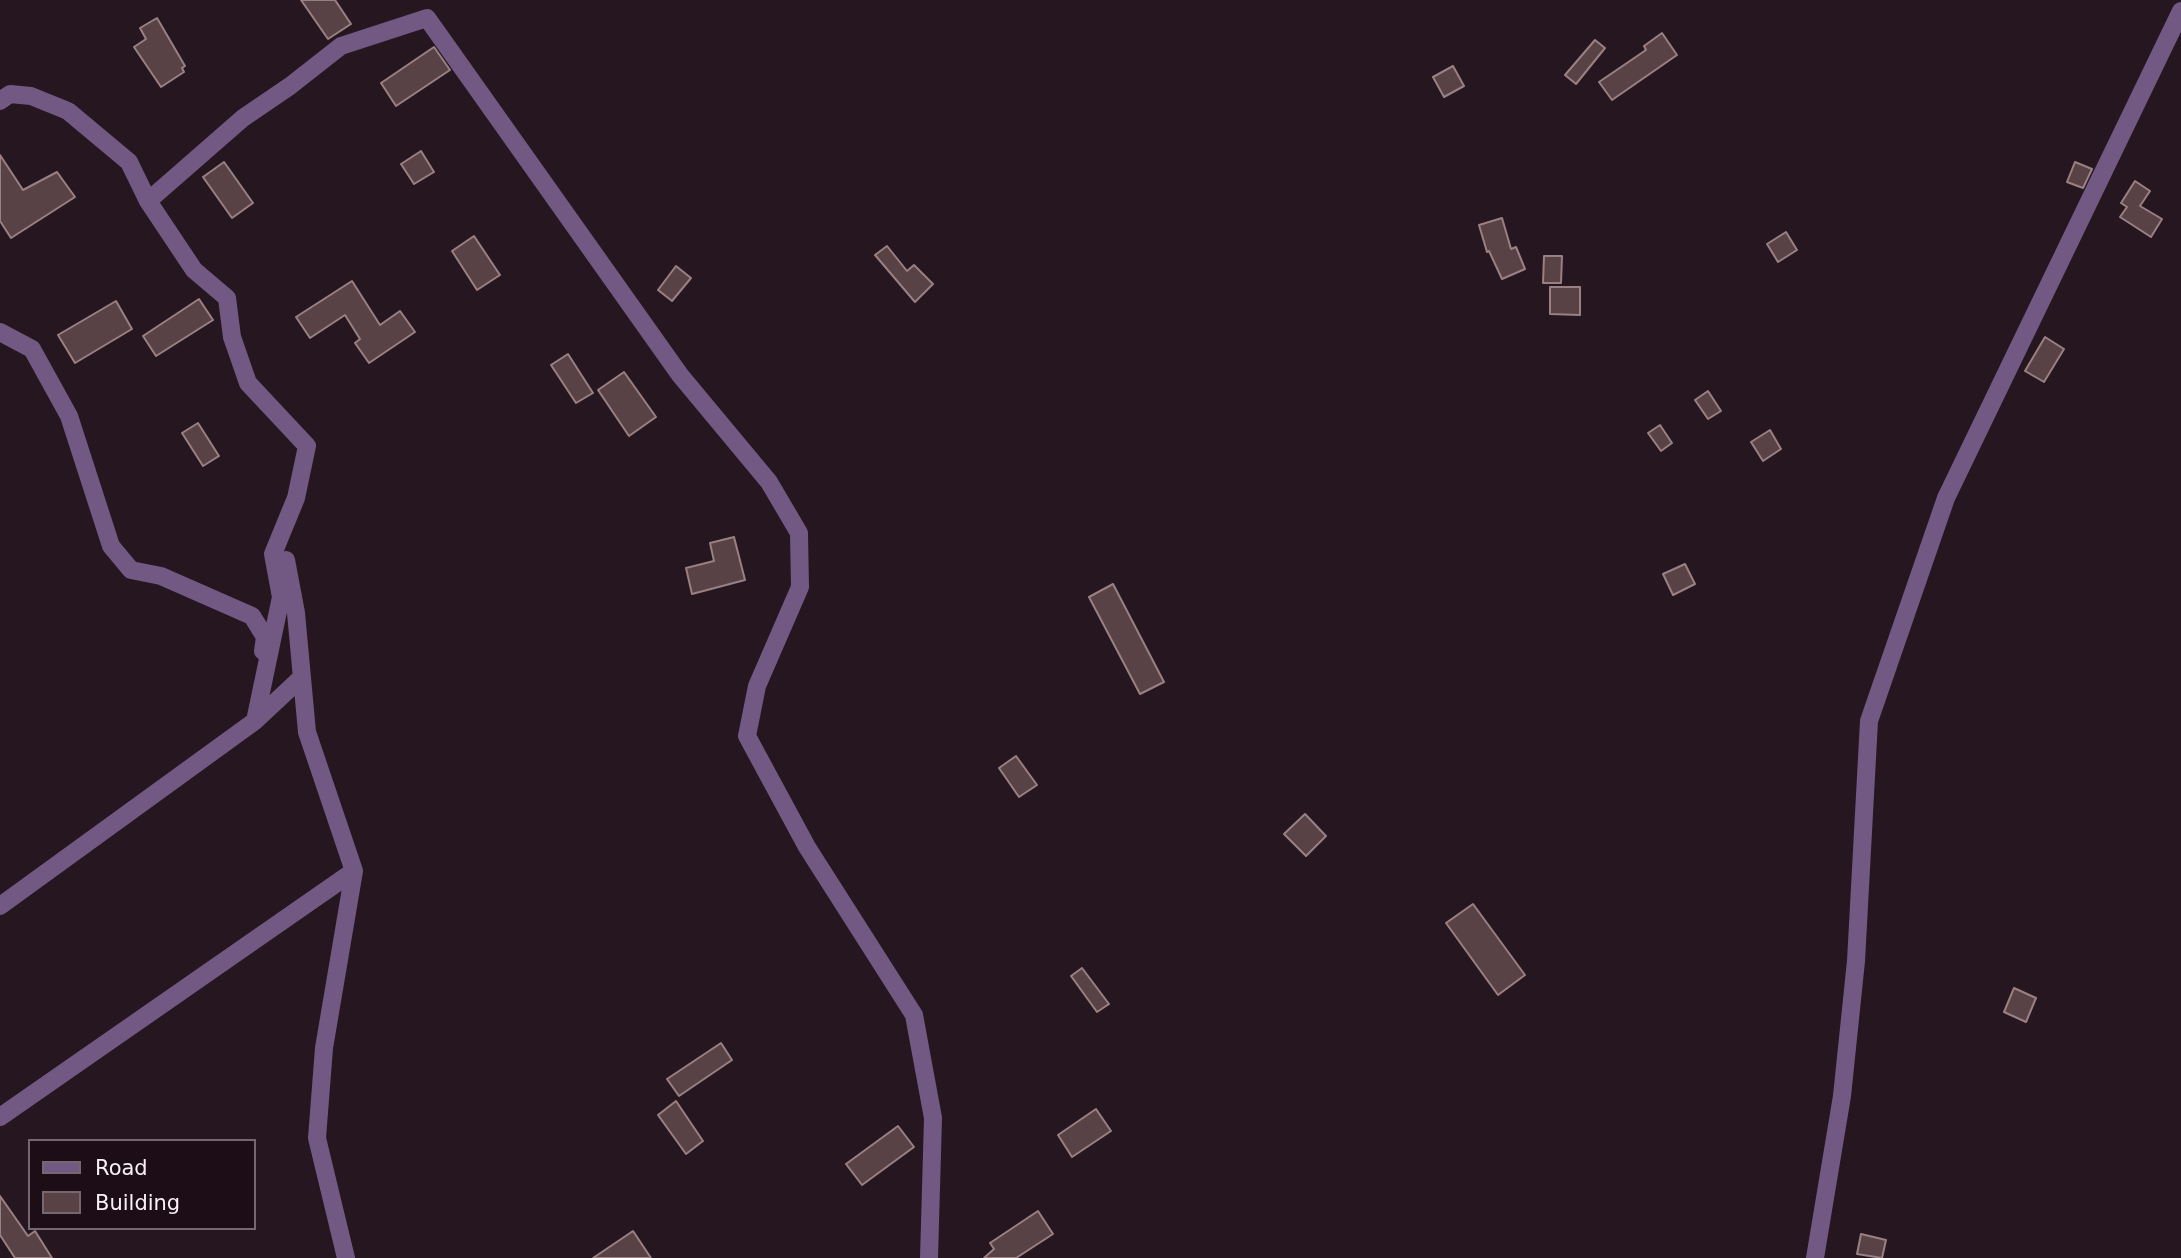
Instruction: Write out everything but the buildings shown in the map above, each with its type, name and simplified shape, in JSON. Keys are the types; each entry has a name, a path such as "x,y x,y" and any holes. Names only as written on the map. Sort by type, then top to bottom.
{"street":[{"path":"1815,1258 1842,1096 1856,961 1869,721 1946,498 2181,11"},
{"path":"148,201 243,118 282,92 341,46 427,18 680,375 769,482 799,533 800,587 757,686 747,736 807,847 914,1015 933,1118 929,1258"},
{"path":"0,101 10,94 31,96 68,111 129,162 148,201 194,270 227,298 232,337 248,383 307,446 296,498 273,554 281,597 255,721"},
{"path":"0,332 32,349 63,405 95,489 111,546 131,570 173,580 252,616 265,637 255,721"},
{"path":"280,536 296,613 307,732 354,871 324,1048 317,1138 346,1258"},
{"path":"0,906 255,721 302,677"},
{"path":"0,1117 354,871"}]}
